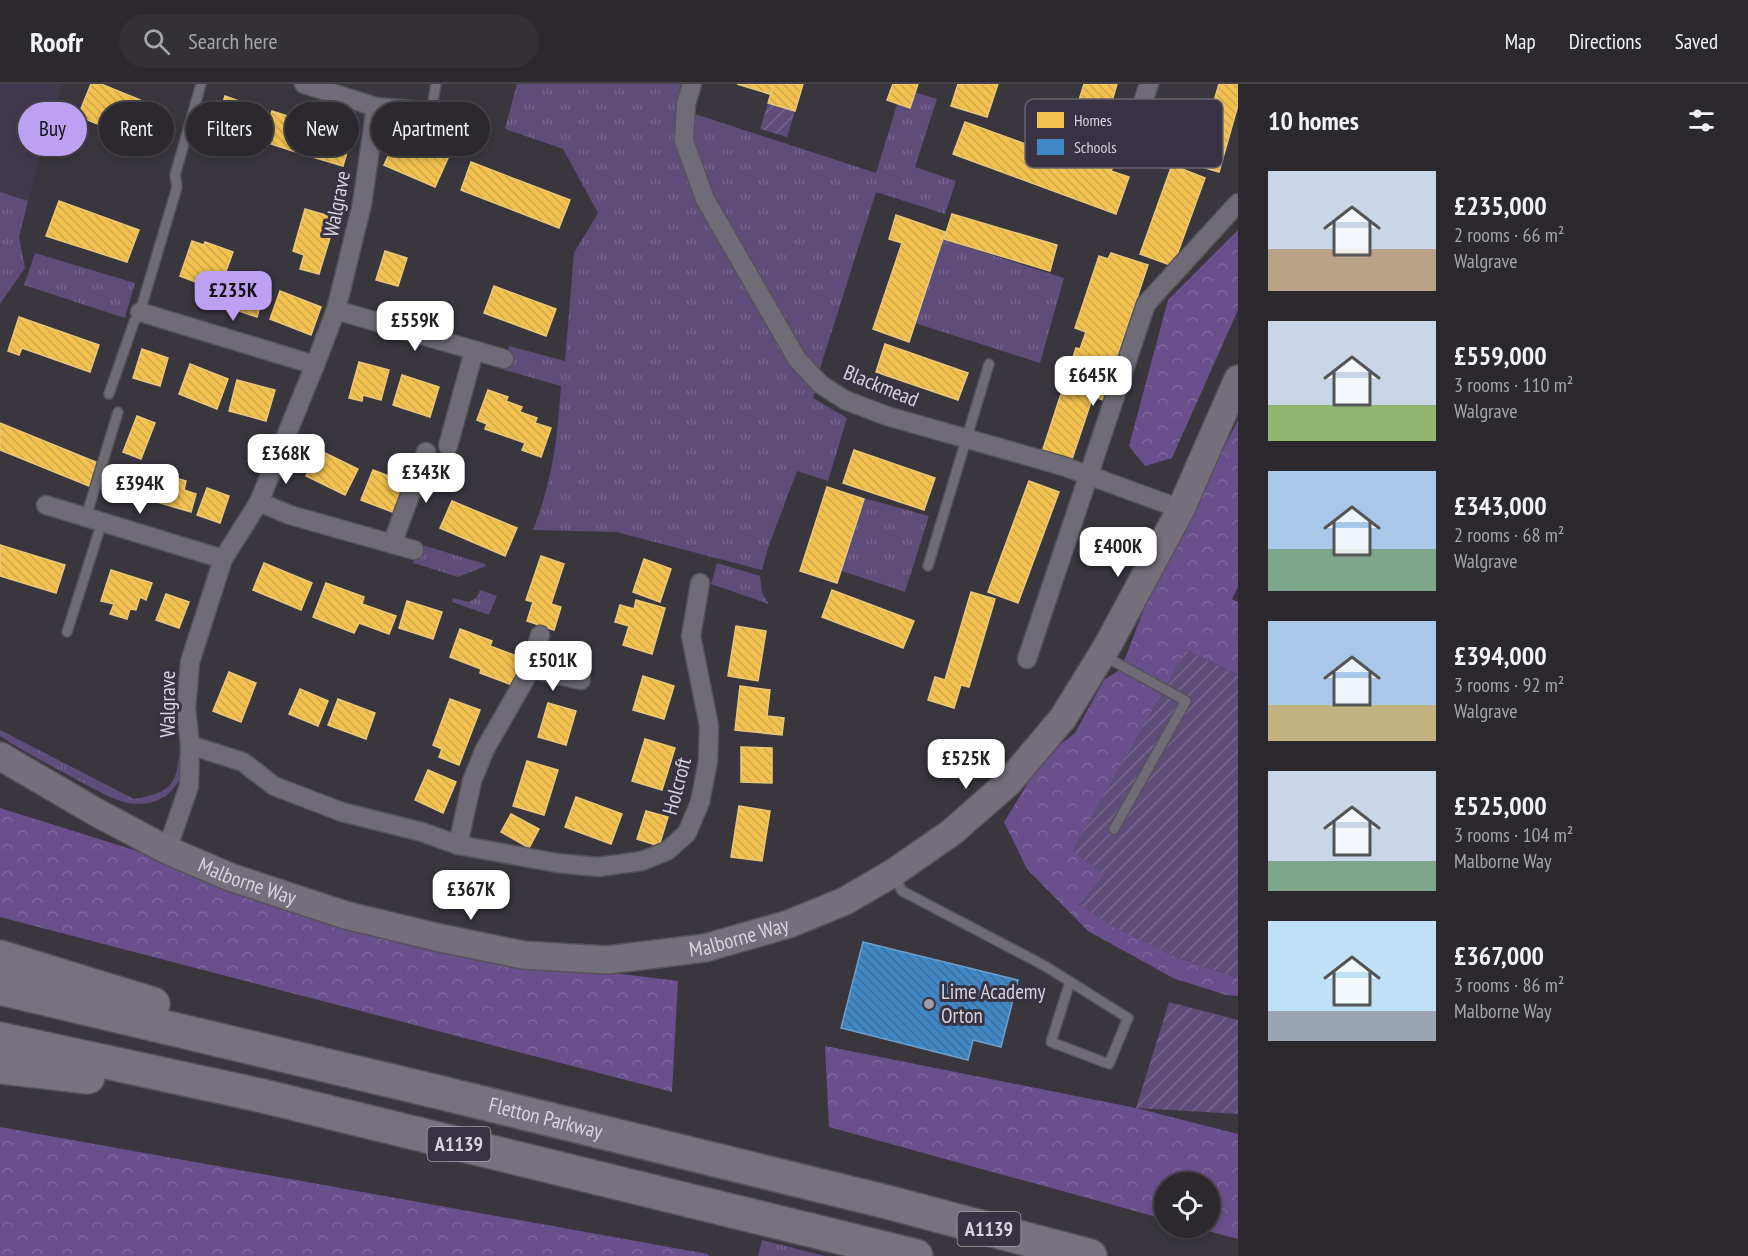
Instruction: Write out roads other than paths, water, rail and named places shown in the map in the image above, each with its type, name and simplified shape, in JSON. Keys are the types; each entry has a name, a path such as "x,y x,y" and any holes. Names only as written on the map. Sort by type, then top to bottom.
{"highway":[{"path":"0,957 434,1091"},
{"name":"Fletton Parkway","path":"0,988 887,1202 1090,1256"},
{"name":"A1139","path":"0,1039 263,1096 916,1256"},
{"path":"0,1067 263,1096"}],"street":[{"path":"304,84 371,104"},
{"name":"Blackmead","path":"692,84 686,104 684,141 705,199 797,359 820,384 845,400 887,416 1090,475 1180,509"},
{"path":"1144,99 1149,84"},
{"name":"Walgrave","path":"167,850 189,786 190,746 186,709 190,662 224,559 259,502 336,310 362,204 371,141"},
{"path":"1027,659 1146,304 1238,203"},
{"path":"336,310 504,359"},
{"path":"140,312 315,366"},
{"path":"448,446 474,351"},
{"name":"Malborne Way","path":"0,756 94,811 167,850 230,877 345,915 436,937 523,955 607,960 705,948 789,924 845,901 893,873 952,832 1009,782 1064,718 1102,655 1180,509 1238,380"},
{"path":"393,544 426,452"},
{"path":"259,502 290,515 414,550"},
{"path":"46,506 224,559"},
{"name":"Holcroft","path":"190,746 243,762 274,786 342,812 422,832 458,845 556,863 598,867 642,861 667,850 687,833 700,802 708,760 709,726 702,681 691,636 700,583"},
{"path":"458,845 472,781 485,749 531,669 540,635"},
{"path":"531,669 581,680"}],"lane":[{"path":"109,394 134,322 140,312 177,188 175,175 201,84"},
{"path":"433,102 436,84"},
{"path":"928,566 968,440 989,364"},
{"path":"67,632 118,412"},
{"path":"1102,655 1186,701 1114,829"},
{"path":"893,873 902,891 1070,982 1128,1018 1109,1064 1051,1042 1070,982"}],"place":[{"name":"Lime Academy Orton","path":"929,1004"}]}
